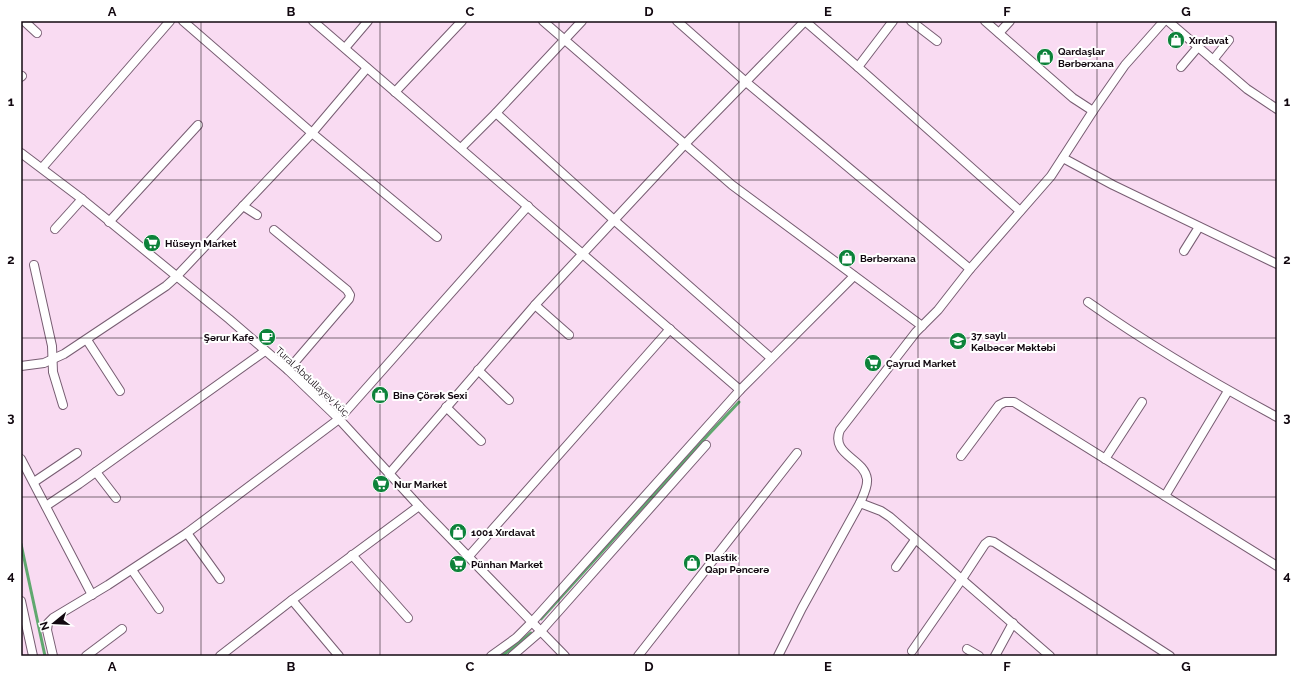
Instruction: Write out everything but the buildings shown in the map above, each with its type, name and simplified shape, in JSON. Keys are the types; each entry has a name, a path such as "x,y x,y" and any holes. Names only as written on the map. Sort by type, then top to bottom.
{"street":[{"path":"24,21 37,32"},
{"path":"42,168 170,21"},
{"path":"183,21 312,133 437,237"},
{"path":"313,21 740,390"},
{"path":"344,48 368,21"},
{"path":"395,92 462,21"},
{"path":"543,21 732,185 922,326"},
{"path":"461,148 582,21"},
{"path":"677,21 746,82 970,269"},
{"path":"389,474 535,305 685,144 805,21 1020,210"},
{"path":"858,67 894,21"},
{"path":"911,21 937,41"},
{"path":"985,21 1074,98 1093,110"},
{"path":"999,33 1010,21"},
{"path":"778,656 806,601 860,503 867,486 867,477 865,472 840,447 838,436 840,430 922,326 938,310 970,269 1051,176 1093,110 1125,66 1164,21"},
{"path":"1168,21 1247,89 1277,109"},
{"path":"1213,60 1229,40"},
{"path":"1181,67 1198,47"},
{"path":"21,366 53,360 64,354 166,286 312,133 367,68"},
{"path":"496,113 614,220 771,358"},
{"path":"109,222 198,125"},
{"name":"Tural Abdullayev küç.","path":"21,153 82,199 288,370 339,419 419,506 565,656"},
{"path":"1063,158 1113,185 1277,264"},
{"path":"55,229 82,199"},
{"path":"243,206 257,215"},
{"path":"53,656 47,630 48,623 53,618 132,570 187,532 339,419 528,206"},
{"path":"1184,251 1199,227"},
{"path":"274,230 347,290 350,295 349,299 288,370"},
{"path":"34,265 52,346 53,372 63,405"},
{"path":"491,656 516,638 532,622 740,390 854,276"},
{"path":"1088,302 1124,327 1228,391 1277,418"},
{"path":"535,305 569,335"},
{"path":"469,556 670,329"},
{"path":"87,340 120,391"},
{"path":"46,506 265,351"},
{"path":"478,370 509,400"},
{"path":"1165,496 1228,391"},
{"path":"961,456 1000,405 1006,402 1014,402 1277,566"},
{"path":"1105,459 1142,402"},
{"path":"446,407 481,441"},
{"path":"512,656 541,631 706,444"},
{"path":"34,482 77,453"},
{"path":"638,656 797,453"},
{"path":"21,458 92,595"},
{"path":"96,472 116,498"},
{"path":"860,503 881,511 890,517 1050,656"},
{"path":"220,656 292,600 419,506"},
{"path":"187,532 220,579"},
{"path":"896,567 915,540"},
{"path":"912,651 985,544 989,541 994,542 1170,656"},
{"path":"352,555 408,618"},
{"path":"132,570 160,609"},
{"path":"292,600 339,656"},
{"path":"21,601 33,656"},
{"path":"994,656 1013,623"},
{"path":"86,656 122,629"},
{"path":"229,649 235,656"},
{"path":"967,649 978,656"}],"waterway":[{"path":"541,619 739,402"},
{"path":"21,544 45,656"},
{"path":"502,656 531,633"}],"place":[{"name":"Xırdavat","path":"1176,40"},
{"name":"Qardaşlar Bərbərxana","path":"1045,57"},
{"name":"Hüseyn Market","path":"152,243"},
{"name":"Bərbərxana","path":"847,258"},
{"name":"Şərur Kafe","path":"267,337"},
{"name":"37 saylı Kəlbəcər Məktəbi","path":"958,341"},
{"name":"Çayrud Market","path":"873,363"},
{"name":"Binə Çörək Sexi","path":"380,395"},
{"name":"Nur Market","path":"381,484"},
{"name":"1001 Xırdavat","path":"458,532"},
{"name":"Plastik Qapı Pəncərə","path":"692,563"},
{"name":"Pünhan Market","path":"458,564"}]}
